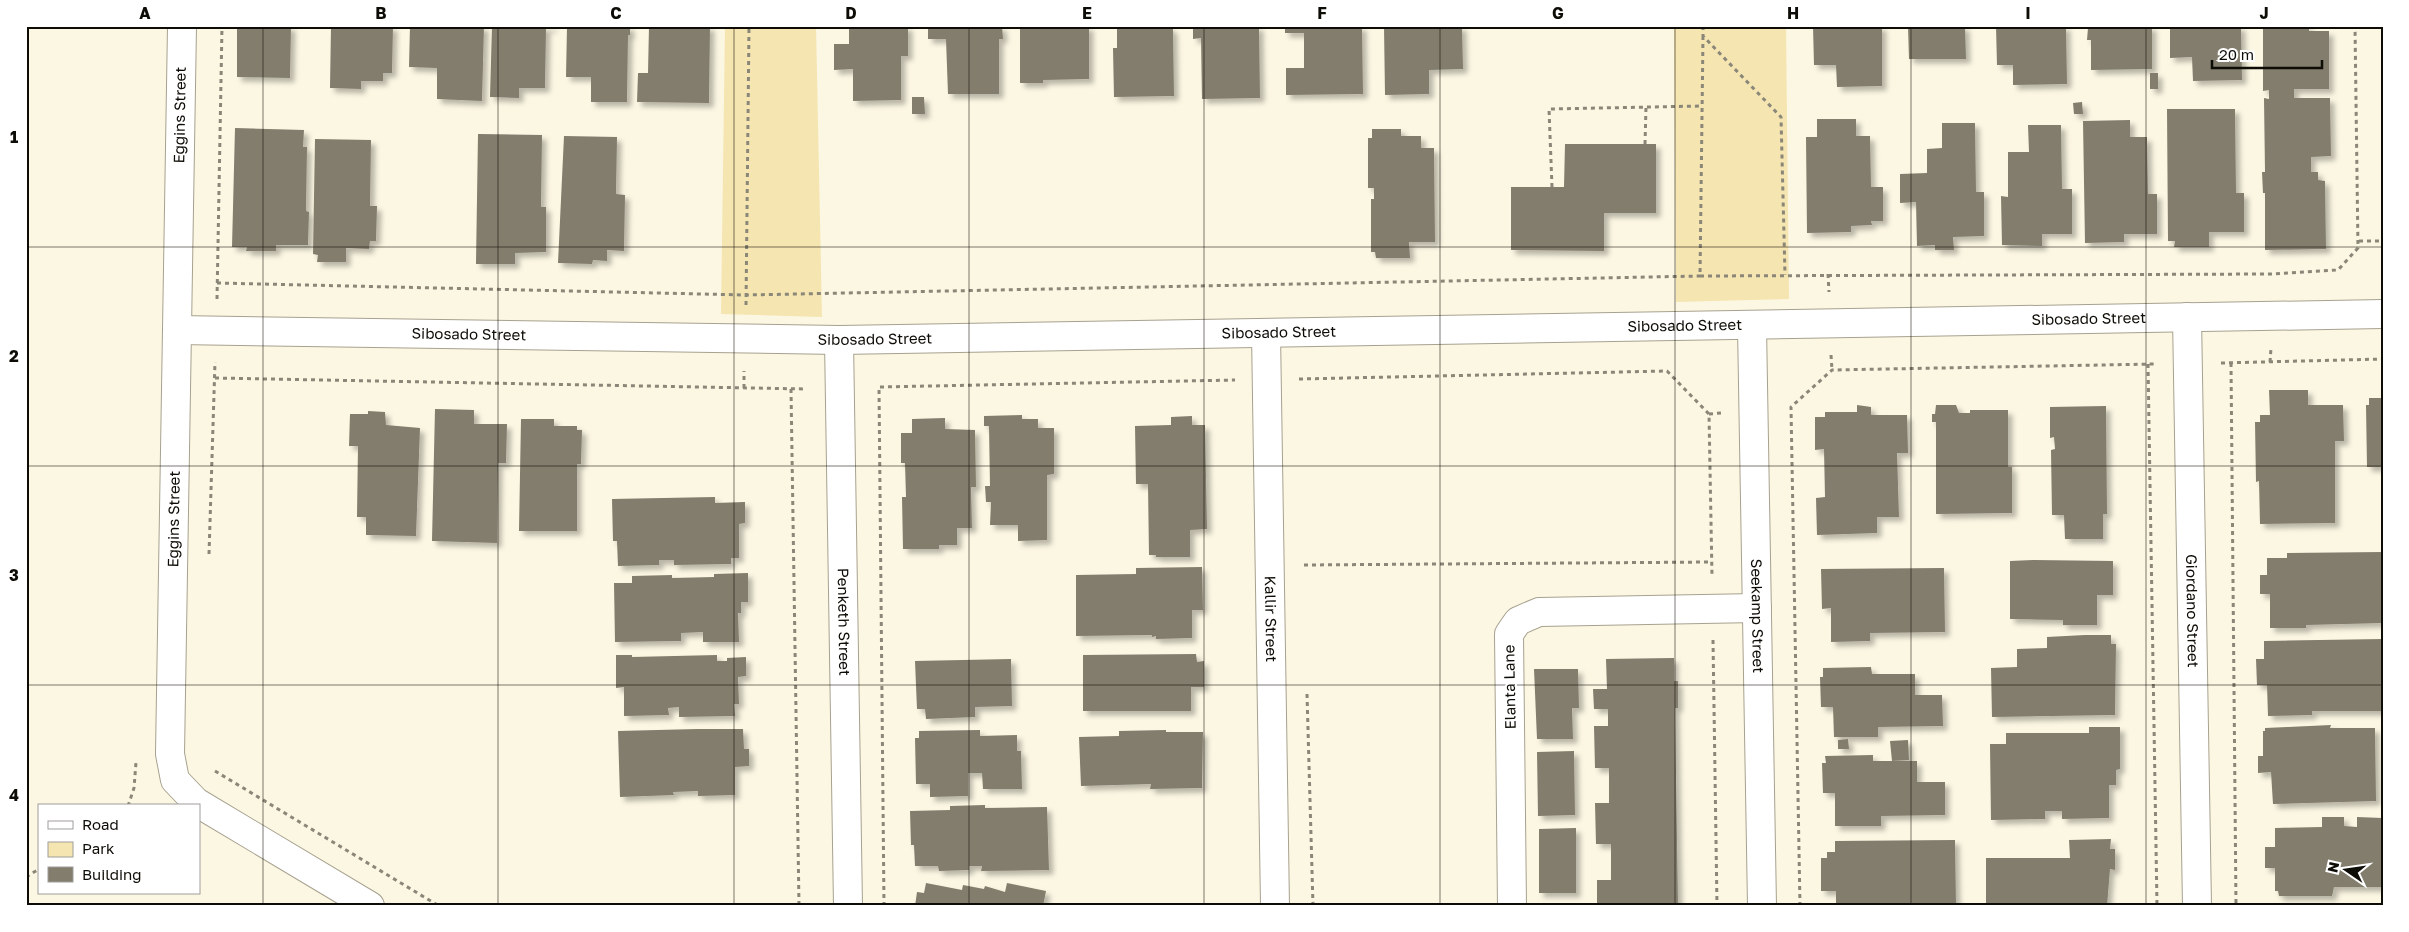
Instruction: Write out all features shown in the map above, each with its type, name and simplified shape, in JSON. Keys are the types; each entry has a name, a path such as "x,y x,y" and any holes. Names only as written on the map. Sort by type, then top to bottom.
{"street":[{"name":"Eggins Street","path":"182,26 170,746 176,780 199,804"},
{"name":"Sibosado Street","path":"177,330 839,340 2383,314"},
{"name":"Giordano Street","path":"2187,317 2197,906"},
{"name":"Seekamp Street","path":"1752,326 1762,906"},
{"name":"Kallir Street","path":"1266,333 1275,906"},
{"name":"Penketh Street","path":"839,340 848,906"},
{"name":"Elanta Lane","path":"1512,906 1509,634 1518,621 1539,612 1757,608"},
{"name":"Eggins Street","path":"200,804 370,906"}],"path":[{"path":"209,555 215,378 222,26"},
{"path":"744,388 749,26"},
{"path":"1700,276 1703,26"},
{"path":"217,284 746,295 1700,276 2290,272 2338,270 2358,248 2359,241 2355,26"},
{"path":"1703,36 1781,118 1785,275"},
{"path":"1552,187 1549,109 1702,106"},
{"path":"1645,144 1646,107"},
{"path":"2359,241 2383,240"},
{"path":"1800,906 1792,408 1832,370 2383,359"},
{"path":"2230,363 2236,906"},
{"path":"2148,364 2157,906"},
{"path":"215,378 791,389 1667,371 1709,414 1717,906"},
{"path":"879,387 884,906"},
{"path":"791,389 799,906"},
{"path":"1304,565 1711,562"},
{"path":"209,767 439,906"},
{"path":"26,877 38,870"}],"green space":[{"path":"725,26 816,26 822,317 721,314"},
{"path":"1674,26 1786,26 1789,299 1676,302"}],"building":[{"path":"237,26 291,26 290,78 237,77"},
{"path":"331,26 393,26 392,73 383,73 383,81 361,81 361,89 330,88"},
{"path":"410,26 484,26 482,101 437,99 437,68 409,67"},
{"path":"492,26 553,26 553,28 546,28 545,88 519,88 519,98 490,97"},
{"path":"567,26 630,26 630,35 628,35 627,102 591,102 591,77 566,77"},
{"path":"649,26 710,26 709,103 637,102 638,73 648,73"},
{"path":"849,26 908,26 908,56 901,56 901,100 853,101 853,69 834,70 834,44 849,44"},
{"path":"928,26 1002,26 1003,39 999,39 999,94 948,94 946,39 928,39"},
{"path":"1020,26 1089,26 1089,79 1043,80 1043,83 1020,83"},
{"path":"1117,26 1170,26 1170,29 1173,29 1174,96 1114,97 1113,48 1117,48"},
{"path":"1193,26 1259,26 1260,98 1202,99 1201,38 1193,39"},
{"path":"1285,26 1362,26 1363,94 1286,95 1286,68 1304,68 1304,33 1285,33"},
{"path":"1384,26 1462,26 1463,69 1429,70 1429,94 1385,95"},
{"path":"1813,26 1882,26 1882,86 1837,87 1836,65 1814,65"},
{"path":"1908,26 1965,26 1966,59 1909,59"},
{"path":"1996,26 2066,26 2067,84 2013,85 2013,65 1997,65"},
{"path":"2091,26 2152,26 2152,69 2091,70 2091,40 2087,40 2088,28"},
{"path":"2170,26 2241,26 2242,80 2193,81 2192,57 2170,58"},
{"path":"2263,26 2309,26 2309,31 2329,31 2329,89 2294,89 2294,98 2330,98 2331,156 2311,157 2311,172 2318,172 2318,180 2325,181 2326,249 2265,250 2265,193 2263,193 2262,172 2265,172 2264,98 2269,99 2269,90 2263,91"},
{"path":"2150,73 2158,73 2158,89 2150,89"},
{"path":"912,97 924,97 925,114 912,114"},
{"path":"2082,102 2083,114 2074,114 2073,103"},
{"path":"2167,109 2235,109 2236,193 2244,193 2244,232 2209,232 2209,247 2174,247 2175,241 2168,241"},
{"path":"1817,119 1856,119 1856,136 1870,136 1871,187 1883,187 1883,221 1871,221 1872,225 1851,226 1851,232 1807,233 1806,137 1817,137"},
{"path":"2130,120 2130,137 2147,137 2148,194 2157,194 2157,234 2124,234 2124,242 2085,243 2083,121"},
{"path":"1942,123 1975,123 1976,192 1984,192 1984,236 1953,237 1954,250 1935,250 1935,245 1917,246 1916,202 1900,203 1900,174 1927,173 1927,149 1942,148"},
{"path":"2028,125 2061,125 2062,189 2072,189 2072,234 2042,234 2042,246 2002,245 2001,196 2008,197 2008,152 2029,152"},
{"path":"235,128 304,130 303,147 307,147 306,211 309,212 308,245 276,245 276,251 246,251 247,247 232,247"},
{"path":"1372,129 1401,129 1401,136 1421,136 1421,148 1434,148 1435,242 1409,242 1410,258 1376,258 1375,252 1371,252 1371,199 1374,199 1374,188 1368,188 1368,138 1372,138"},
{"path":"478,134 542,135 541,207 546,207 546,252 515,253 515,264 476,264"},
{"path":"564,136 617,137 616,194 625,195 624,251 607,250 607,261 593,260 592,264 558,263"},
{"path":"315,139 371,140 370,206 377,206 376,241 370,241 369,249 346,248 346,262 317,262 318,255 313,254"},
{"path":"1565,144 1656,144 1656,213 1604,213 1604,251 1511,250 1511,187 1564,187"},
{"path":"2269,390 2308,390 2308,405 2343,405 2344,441 2335,441 2335,523 2260,524 2259,481 2256,482 2255,422 2260,422 2260,415 2270,415"},
{"path":"2369,398 2383,398 2383,467 2367,467 2366,405 2369,405"},
{"path":"1857,405 1871,407 1871,415 1907,415 1908,453 1897,453 1899,517 1877,517 1877,533 1817,535 1816,498 1825,497 1824,449 1815,450 1815,417 1825,417 1825,412 1857,412"},
{"path":"1936,405 1956,405 1959,413 1970,413 1970,410 2008,410 2008,467 2012,467 2012,513 1936,514 1936,422 1932,422 1932,414 1935,414"},
{"path":"2106,406 2107,514 2103,514 2103,539 2065,539 2064,515 2052,515 2051,450 2055,449 2054,437 2050,438 2050,407"},
{"path":"435,409 474,410 474,424 507,424 506,463 498,463 497,543 432,541"},
{"path":"368,411 385,412 386,425 420,428 416,536 366,535 366,517 357,517 358,446 349,446 350,414 368,414"},
{"path":"1022,415 1022,419 1038,419 1038,428 1054,428 1054,474 1047,475 1047,540 1018,541 1018,525 990,525 991,502 986,502 985,486 990,486 989,426 984,426 984,416"},
{"path":"1192,416 1192,425 1205,425 1207,529 1190,530 1190,557 1156,557 1156,555 1149,555 1148,484 1136,484 1135,426 1171,425 1171,417"},
{"path":"945,418 945,429 975,430 976,487 971,487 972,528 957,528 957,545 939,545 939,549 903,549 902,497 906,497 905,463 901,463 901,433 912,433 912,419"},
{"path":"521,419 554,419 554,426 577,426 577,430 582,430 581,464 577,464 577,531 519,531"},
{"path":"715,497 715,503 745,502 745,523 739,524 739,558 731,558 731,564 674,565 674,560 659,560 659,565 618,566 617,541 613,541 612,499"},
{"path":"2383,552 2383,623 2306,625 2306,628 2270,628 2270,594 2260,594 2260,575 2267,575 2267,558 2287,558 2287,553"},
{"path":"2010,561 2113,561 2113,595 2097,595 2097,625 2063,625 2063,620 2010,619"},
{"path":"1202,567 1203,610 1192,610 1192,638 1156,639 1156,636 1152,637 1152,635 1076,636 1076,575 1136,574 1136,568"},
{"path":"1944,568 1945,632 1870,633 1870,641 1831,642 1831,608 1822,609 1821,569"},
{"path":"748,573 748,602 741,602 741,613 738,613 739,642 703,642 703,632 681,633 681,641 615,642 614,583 632,583 632,576 672,575 672,578 714,577 714,574"},
{"path":"2111,635 2111,644 2116,644 2115,715 1992,717 1991,668 2017,667 2017,649 2047,648 2047,637"},
{"path":"2383,639 2383,711 2312,711 2312,715 2268,716 2267,685 2257,685 2256,659 2264,659 2264,641"},
{"path":"1196,654 1197,662 1204,661 1204,687 1191,687 1191,711 1083,711 1083,655"},
{"path":"616,655 632,655 632,657 717,655 717,661 727,661 727,658 746,657 746,676 738,677 739,704 734,704 735,716 679,717 679,707 668,708 669,715 624,716 624,687 616,688"},
{"path":"1674,658 1674,681 1678,681 1678,708 1675,708 1678,906 1597,906 1597,880 1611,880 1611,844 1596,844 1595,803 1609,803 1609,768 1595,768 1594,726 1608,726 1608,709 1594,709 1593,689 1607,689 1606,659"},
{"path":"1011,659 1012,706 975,707 975,717 926,719 925,709 917,709 915,661"},
{"path":"1871,667 1872,674 1915,674 1915,695 1942,695 1943,726 1878,727 1878,737 1834,737 1833,707 1821,707 1820,677 1823,677 1823,668"},
{"path":"1534,669 1578,669 1579,708 1572,708 1573,739 1537,739"},
{"path":"2331,725 2330,728 2375,728 2376,801 2273,804 2271,772 2258,773 2258,756 2263,756 2263,731 2265,731 2265,728"},
{"path":"2089,727 2120,727 2120,769 2116,770 2116,785 2109,785 2109,818 2062,819 2062,811 2045,811 2045,819 1991,820 1990,744 2006,744 2006,733 2089,733"},
{"path":"743,729 744,749 749,749 749,766 735,767 735,795 698,796 698,791 673,792 674,795 620,797 618,731"},
{"path":"980,730 980,736 1017,735 1017,751 1021,751 1022,789 983,789 982,773 968,773 968,796 930,797 930,784 916,784 915,738 919,738 919,731"},
{"path":"1166,730 1166,732 1203,732 1202,788 1150,789 1151,784 1081,786 1079,737 1119,736 1119,731"},
{"path":"1848,739 1849,749 1838,749 1838,740"},
{"path":"1908,740 1909,760 1892,761 1890,741"},
{"path":"1574,751 1575,815 1538,816 1537,752"},
{"path":"1873,755 1873,761 1917,761 1917,782 1945,782 1945,815 1881,816 1881,826 1835,826 1835,793 1823,793 1822,763 1826,763 1825,756"},
{"path":"985,805 985,808 1047,807 1049,870 981,871 982,866 969,866 969,870 939,871 938,866 915,866 914,845 911,845 910,811 950,810 950,806"},
{"path":"2322,817 2344,817 2344,826 2357,827 2357,817 2382,818 2381,887 2334,887 2332,896 2279,896 2278,891 2275,891 2275,868 2265,868 2265,847 2275,847 2275,828 2322,827"},
{"path":"1576,828 1576,893 1539,893 1539,829"},
{"path":"2111,839 2110,849 2115,849 2115,870 2110,869 2107,906 1986,906 1986,858 2070,858 2069,840"},
{"path":"1955,840 1956,906 1836,906 1836,891 1821,891 1821,858 1827,858 1827,852 1835,852 1835,841"},
{"path":"926,883 962,890 963,885 984,889 985,886 1005,892 1007,883 1046,891 1043,906 915,906 917,892 924,893"}]}
